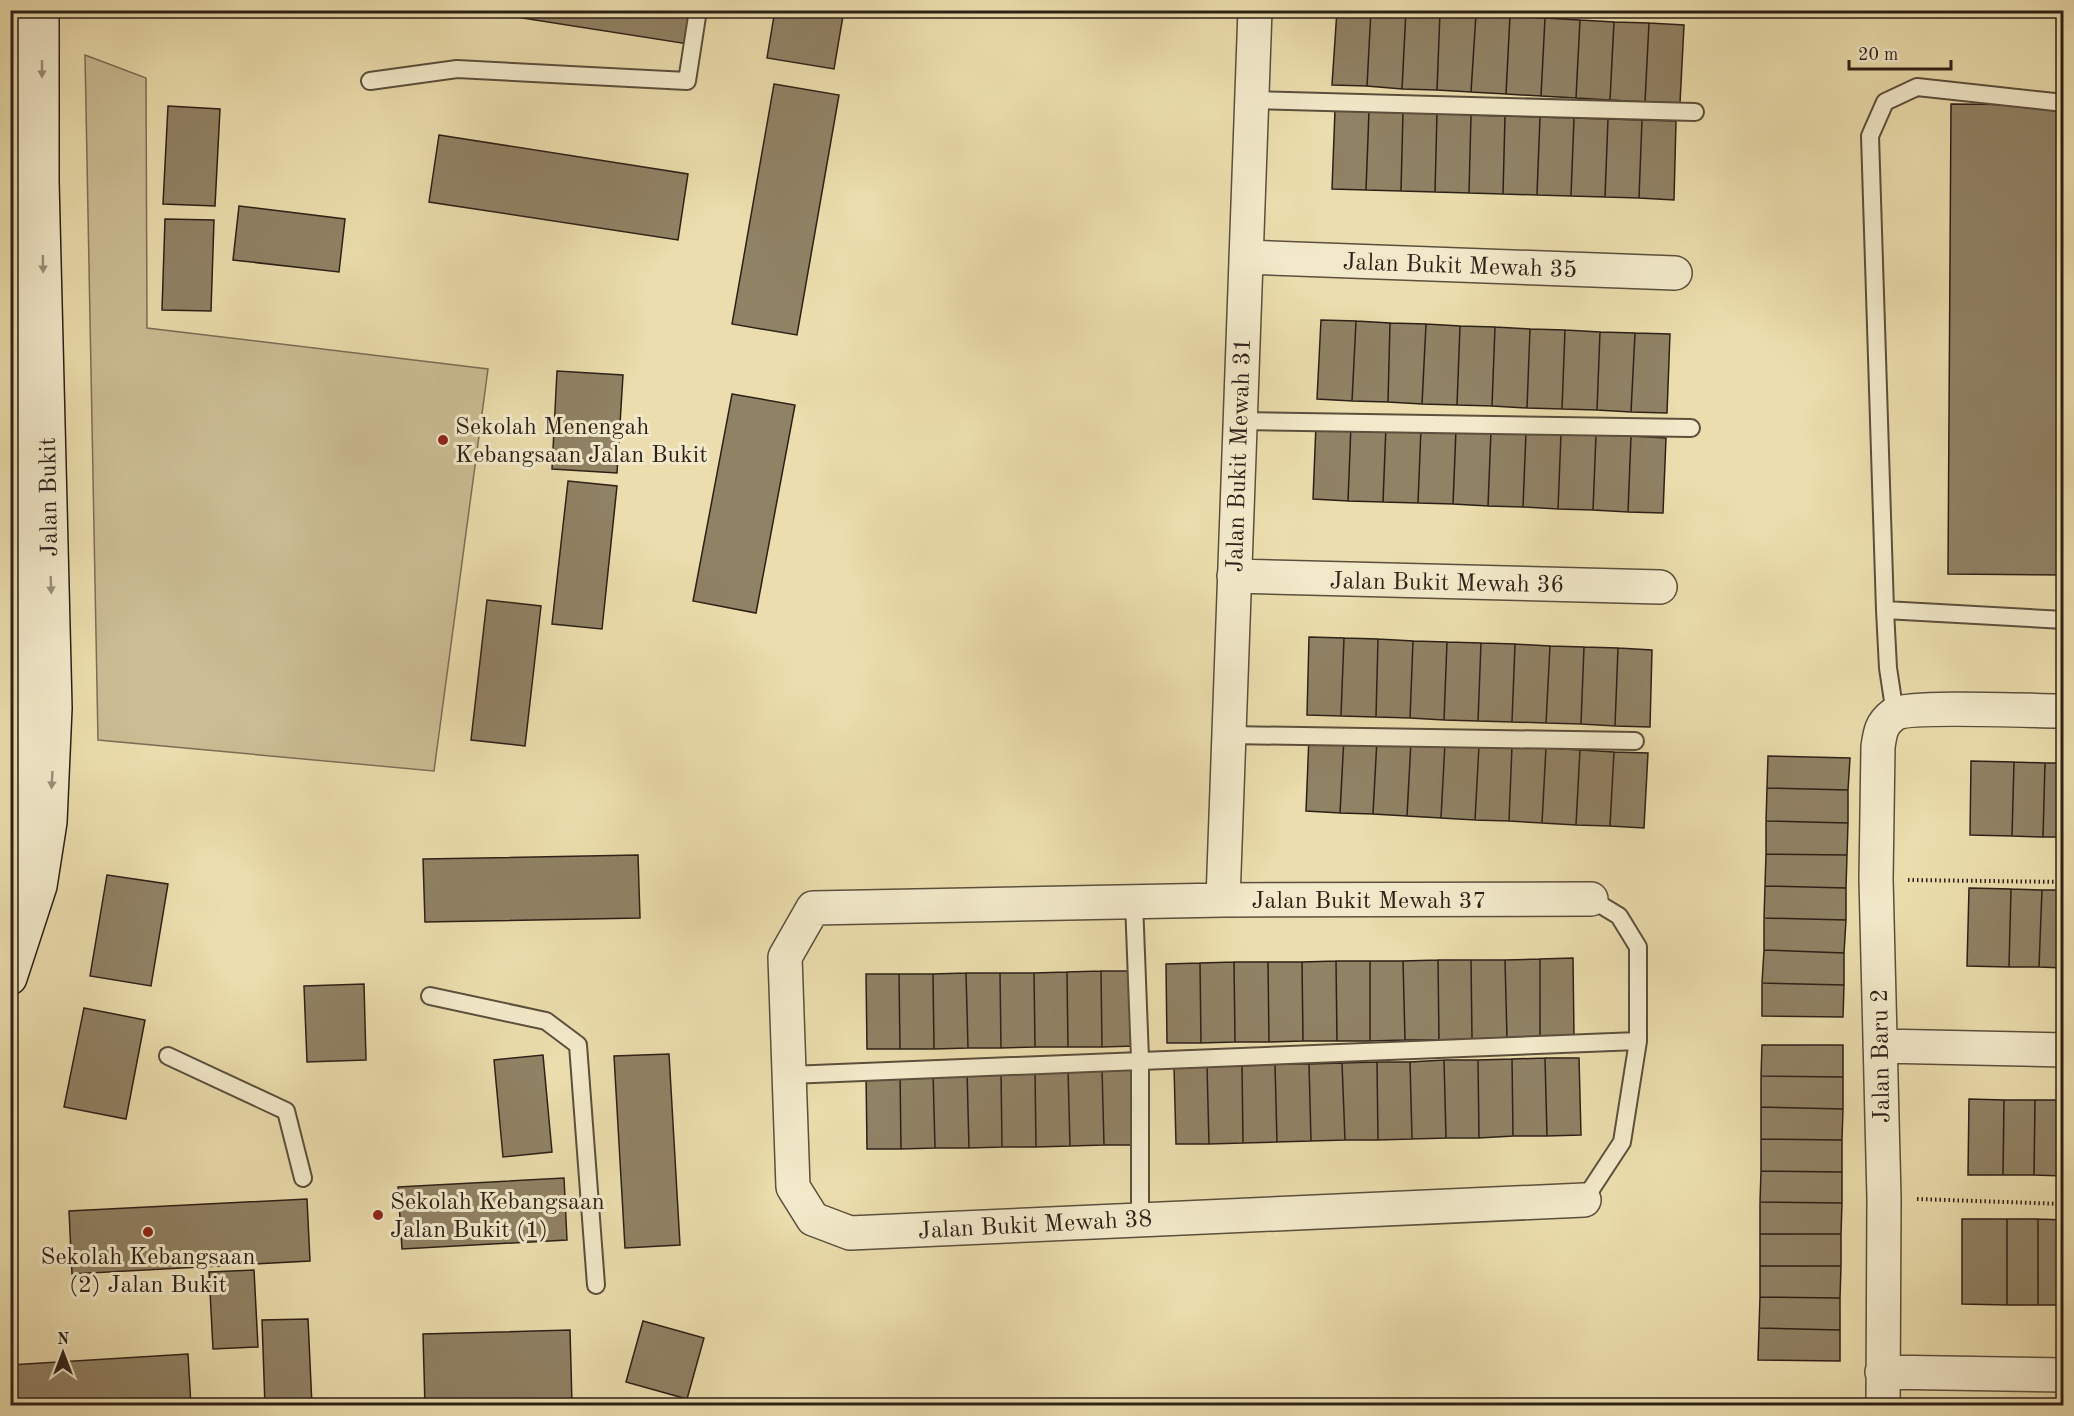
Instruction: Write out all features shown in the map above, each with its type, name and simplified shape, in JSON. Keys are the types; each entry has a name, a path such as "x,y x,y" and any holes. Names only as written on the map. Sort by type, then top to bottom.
{"street":[{"name":"Jalan Bukit","path":"10,901 18,879 26,822 29,757 14,167 18,10"},
{"name":"Jalan Bukit","path":"10,978 40,886 50,822 55,708 42,181 42,10"},
{"name":"Jalan Bukit Mewah 31","path":"1223,900 1256,10"},
{"name":"Jalan Bukit Mewah 35","path":"1246,257 1675,273"},
{"name":"Jalan Bukit Mewah 36","path":"1234,576 1660,587"},
{"path":"1895,714 1920,711 2064,711"},
{"name":"Jalan Baru 2","path":"1883,1406 1884,1198 1876,879 1878,747 1881,727 1895,714"},
{"name":"Jalan Bukit Mewah 37","path":"813,908 1223,900 1591,899"},
{"name":"Jalan Bukit Mewah 38","path":"813,908 785,957 793,1187 813,1219 850,1233 1584,1200"},
{"path":"1880,1046 2064,1050"},
{"path":"1882,1372 2064,1375"}],"lane":[{"path":"370,81 457,69 687,81 698,10"},
{"path":"1895,714 1888,668 1885,610 1869,136 1885,102 1917,87 2064,103"},
{"path":"1251,100 1695,112"},
{"path":"1239,421 1691,428"},
{"path":"1885,610 2064,620"},
{"path":"1228,735 1635,741"},
{"name":"Jalan Bukit Mewah 37","path":"1584,1200 1622,1142 1638,1041 1638,947 1619,916 1591,899"},
{"path":"1134,902 1140,1059 1140,1220"},
{"path":"430,996 546,1021 578,1045 596,1285"},
{"path":"789,1075 1140,1059 1638,1041"},
{"path":"168,1056 286,1112 303,1178"}],"path":[{"path":"1928,880 2064,882"},
{"path":"1940,1200 2064,1204"}],"shaded area":[{"path":"85,55 146,78 147,328 488,369 434,771 98,740"}],"building":[{"path":"472,10 694,10 688,44"},
{"path":"775,10 844,10 834,69 767,58"},
{"path":"1337,10 1371,10 1367,86 1332,85"},
{"path":"1371,10 1406,10 1402,89 1367,86"},
{"path":"1406,10 1440,12 1437,90 1402,89"},
{"path":"1440,12 1476,14 1471,92 1437,90"},
{"path":"1476,14 1510,16 1506,94 1471,92"},
{"path":"1510,16 1545,18 1541,96 1506,94"},
{"path":"1545,18 1580,20 1576,98 1541,96"},
{"path":"1580,20 1614,22 1610,100 1576,98"},
{"path":"1614,22 1649,23 1645,102 1610,100"},
{"path":"1649,23 1684,25 1680,103 1645,102"},
{"path":"774,84 839,95 797,335 732,324"},
{"path":"1951,104 2064,105 2064,575 1948,574"},
{"path":"168,106 220,109 215,206 163,204"},
{"path":"1335,110 1369,111 1366,190 1332,189"},
{"path":"1369,111 1403,112 1401,191 1366,190"},
{"path":"1403,112 1437,113 1435,192 1401,191"},
{"path":"1437,113 1471,115 1469,193 1435,192"},
{"path":"1471,115 1505,116 1503,194 1469,193"},
{"path":"1505,116 1540,117 1537,195 1503,194"},
{"path":"1540,117 1574,118 1571,196 1537,195"},
{"path":"1574,118 1608,119 1605,197 1571,196"},
{"path":"1608,119 1642,120 1639,198 1605,197"},
{"path":"1642,120 1676,121 1674,200 1639,198"},
{"path":"439,135 688,174 678,240 429,202"},
{"path":"239,206 345,219 339,272 233,260"},
{"path":"165,219 214,220 211,311 162,310"},
{"path":"1321,320 1356,321 1352,401 1317,399"},
{"path":"1356,321 1390,323 1388,402 1352,401"},
{"path":"1390,323 1426,324 1422,404 1388,402"},
{"path":"1426,324 1460,326 1457,405 1422,404"},
{"path":"1460,326 1495,327 1492,406 1457,405"},
{"path":"1495,327 1530,329 1527,408 1492,406"},
{"path":"1530,329 1565,330 1562,409 1527,408"},
{"path":"1565,330 1600,332 1597,410 1562,409"},
{"path":"1600,332 1635,333 1631,412 1597,410"},
{"path":"1635,333 1670,334 1667,413 1631,412"},
{"path":"557,371 623,375 617,473 552,469"},
{"path":"732,394 795,405 756,613 693,601"},
{"path":"1316,424 1351,425 1348,501 1313,499"},
{"path":"1351,425 1386,426 1383,502 1348,501"},
{"path":"1386,426 1421,428 1418,503 1383,502"},
{"path":"1421,428 1456,429 1453,504 1418,503"},
{"path":"1456,429 1491,431 1488,506 1453,504"},
{"path":"1491,431 1526,432 1523,507 1488,506"},
{"path":"1526,432 1561,434 1558,509 1523,507"},
{"path":"1561,434 1596,435 1593,510 1558,509"},
{"path":"1596,435 1631,436 1628,512 1593,510"},
{"path":"1631,436 1666,438 1663,513 1628,512"},
{"path":"568,481 617,486 602,629 552,624"},
{"path":"487,600 541,606 525,746 471,740"},
{"path":"1309,637 1344,638 1341,716 1307,715"},
{"path":"1344,638 1378,639 1376,717 1341,716"},
{"path":"1378,639 1413,641 1410,718 1376,717"},
{"path":"1413,641 1447,642 1444,720 1410,718"},
{"path":"1447,642 1481,643 1478,721 1444,720"},
{"path":"1481,643 1515,644 1512,722 1478,721"},
{"path":"1515,644 1550,646 1546,723 1512,722"},
{"path":"1550,646 1584,647 1581,724 1546,723"},
{"path":"1584,647 1618,648 1615,726 1581,724"},
{"path":"1618,648 1652,650 1650,727 1615,726"},
{"path":"1309,736 1344,737 1340,813 1306,811"},
{"path":"1344,737 1377,739 1373,814 1340,813"},
{"path":"1377,739 1411,741 1407,816 1373,814"},
{"path":"1411,741 1445,743 1441,818 1407,816"},
{"path":"1445,743 1479,745 1475,820 1441,818"},
{"path":"1479,745 1512,746 1509,821 1475,820"},
{"path":"1512,746 1546,748 1542,823 1509,821"},
{"path":"1546,748 1580,750 1576,825 1542,823"},
{"path":"1580,750 1614,752 1610,826 1576,825"},
{"path":"1614,752 1648,753 1644,828 1610,826"},
{"path":"1768,756 1850,758 1848,790 1767,788"},
{"path":"1971,761 2014,762 2012,836 1970,835"},
{"path":"2014,762 2045,763 2043,837 2012,836"},
{"path":"2045,763 2064,763 2064,837 2043,837"},
{"path":"1767,788 1848,790 1848,823 1766,821"},
{"path":"1766,821 1848,823 1847,855 1766,854"},
{"path":"1766,854 1847,855 1846,888 1765,886"},
{"path":"638,855 640,918 425,922 423,859"},
{"path":"107,875 168,884 151,986 90,976"},
{"path":"1765,886 1846,888 1846,920 1764,918"},
{"path":"1969,888 2011,889 2009,967 1967,966"},
{"path":"2011,889 2042,890 2039,967 2009,967"},
{"path":"2042,890 2064,890 2064,968 2039,967"},
{"path":"1764,918 1846,920 1844,953 1764,950"},
{"path":"1764,950 1844,953 1844,985 1762,983"},
{"path":"1573,958 1574,1038 1540,1039 1540,959"},
{"path":"1540,959 1540,1039 1507,1039 1505,960"},
{"path":"1438,960 1471,960 1472,1039 1439,1040"},
{"path":"1438,960 1439,1040 1405,1040 1403,961"},
{"path":"1471,960 1505,960 1507,1039 1472,1039"},
{"path":"1336,961 1370,961 1370,1041 1337,1041"},
{"path":"1336,961 1337,1041 1303,1041 1302,962"},
{"path":"1370,961 1403,961 1405,1040 1370,1041"},
{"path":"1234,962 1268,962 1269,1042 1235,1042"},
{"path":"1234,962 1235,1042 1201,1043 1200,963"},
{"path":"1268,962 1302,962 1303,1041 1269,1042"},
{"path":"1200,963 1201,1043 1167,1043 1166,964"},
{"path":"1101,971 1135,971 1135,1046 1102,1047"},
{"path":"1101,971 1102,1047 1068,1047 1067,972"},
{"path":"1067,972 1068,1047 1035,1047 1034,973"},
{"path":"966,973 1000,973 1001,1048 968,1048"},
{"path":"966,973 968,1048 934,1049 933,974"},
{"path":"1000,973 1034,973 1035,1047 1001,1048"},
{"path":"866,974 899,974 900,1049 867,1049"},
{"path":"899,974 933,974 934,1049 900,1049"},
{"path":"1762,983 1844,985 1843,1017 1762,1016"},
{"path":"364,984 366,1060 307,1062 304,986"},
{"path":"84,1008 145,1020 126,1119 64,1107"},
{"path":"1762,1045 1843,1045 1843,1077 1761,1076"},
{"path":"669,1054 680,1245 625,1248 614,1056"},
{"path":"543,1055 552,1152 503,1157 494,1060"},
{"path":"1545,1058 1579,1058 1581,1135 1547,1136"},
{"path":"1545,1058 1547,1136 1513,1136 1512,1059"},
{"path":"1512,1059 1513,1136 1479,1138 1478,1060"},
{"path":"1444,1060 1478,1060 1479,1138 1446,1138"},
{"path":"1444,1060 1446,1138 1412,1139 1410,1062"},
{"path":"1377,1062 1410,1062 1412,1139 1378,1140"},
{"path":"1377,1062 1378,1140 1345,1140 1342,1063"},
{"path":"1342,1063 1345,1140 1311,1141 1309,1064"},
{"path":"1275,1064 1309,1064 1311,1141 1277,1142"},
{"path":"1275,1064 1277,1142 1243,1143 1242,1066"},
{"path":"1207,1066 1242,1066 1243,1143 1209,1144"},
{"path":"1207,1066 1209,1144 1176,1144 1174,1067"},
{"path":"1136,1068 1137,1145 1104,1145 1102,1069"},
{"path":"1068,1069 1102,1069 1104,1145 1070,1146"},
{"path":"1068,1069 1070,1146 1036,1147 1035,1070"},
{"path":"1035,1070 1036,1147 1002,1147 1001,1071"},
{"path":"967,1071 1001,1071 1002,1147 969,1148"},
{"path":"967,1071 969,1148 935,1148 933,1072"},
{"path":"900,1072 933,1072 935,1148 901,1149"},
{"path":"900,1072 901,1149 867,1149 866,1073"},
{"path":"1761,1076 1843,1077 1843,1109 1761,1107"},
{"path":"1969,1099 2004,1100 2003,1175 1968,1175"},
{"path":"2004,1100 2035,1100 2034,1175 2003,1175"},
{"path":"2035,1100 2064,1100 2064,1176 2034,1175"},
{"path":"1761,1107 1843,1109 1842,1140 1761,1139"},
{"path":"1761,1139 1842,1140 1842,1172 1761,1171"},
{"path":"1761,1171 1842,1172 1842,1203 1760,1202"},
{"path":"564,1178 567,1240 402,1249 398,1187"},
{"path":"307,1199 310,1261 72,1274 69,1211"},
{"path":"1760,1202 1842,1203 1841,1234 1760,1234"},
{"path":"1962,1219 2007,1219 2007,1305 1962,1304"},
{"path":"2007,1219 2038,1219 2038,1305 2007,1305"},
{"path":"2038,1219 2064,1220 2064,1305 2038,1305"},
{"path":"1760,1234 1841,1234 1841,1266 1760,1266"},
{"path":"1760,1266 1841,1266 1840,1298 1760,1297"},
{"path":"254,1270 258,1347 213,1349 209,1272"},
{"path":"1760,1297 1840,1298 1840,1330 1759,1328"},
{"path":"308,1319 312,1406 265,1406 262,1320"},
{"path":"643,1321 704,1338 687,1399 626,1382"},
{"path":"1759,1328 1840,1330 1840,1361 1758,1360"},
{"path":"570,1330 572,1404 425,1406 423,1334"},
{"path":"188,1354 191,1406 10,1406 10,1365"}],"place":[{"name":"Sekolah Menengah Kebangsaan Jalan Bukit","path":"443,440"},
{"name":"Sekolah Kebangsaan Jalan Bukit (1)","path":"378,1215"},
{"name":"Sekolah Kebangsaan (2) Jalan Bukit","path":"148,1232"}]}
